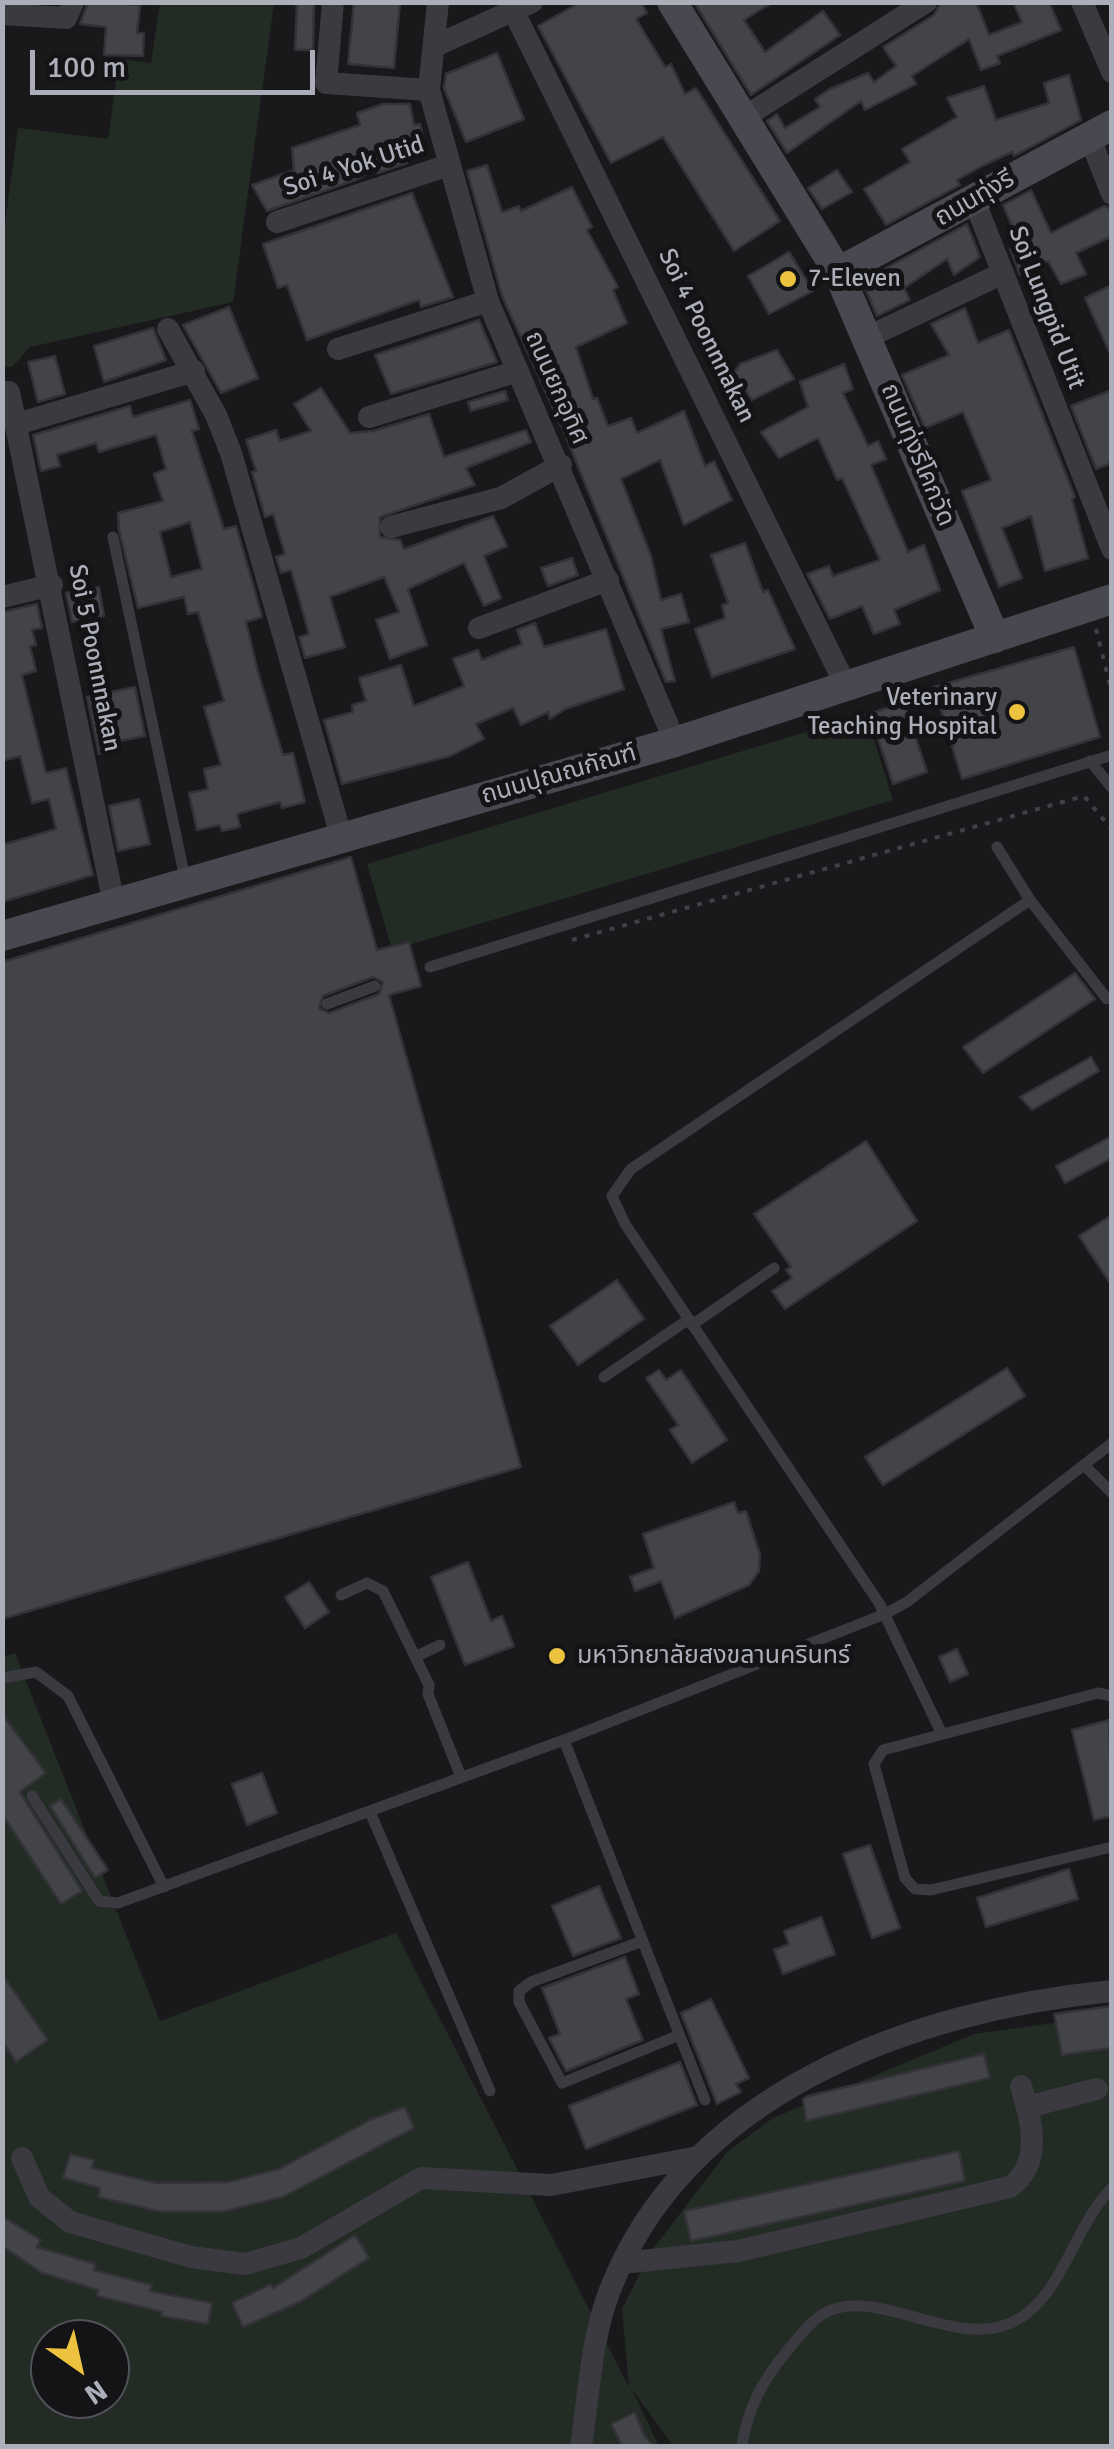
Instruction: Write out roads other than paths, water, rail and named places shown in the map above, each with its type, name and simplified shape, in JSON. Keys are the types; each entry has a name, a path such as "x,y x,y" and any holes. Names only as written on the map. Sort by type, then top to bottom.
{"street":[{"path":"334,2 326,82 429,90"},
{"name":"ถนนยกอุทิศ","path":"438,2 429,90 488,302 561,465 675,742"},
{"name":"ถนนทุ่งรีโคกวัด","path":"672,2 838,272 995,638"},
{"path":"743,118 926,2"},
{"path":"1082,2 1112,72"},
{"path":"435,46 523,7"},
{"name":"Soi 4 Poonnnakan","path":"523,7 846,686"},
{"path":"2,14 69,10"},
{"path":"1100,130 1112,194"},
{"name":"ถนนทุ่งรี","path":"838,272 1100,130"},
{"name":"Soi 4 Yok Utid","path":"277,222 449,165"},
{"name":"Soi Lungpid Utit","path":"974,200 1112,549"},
{"path":"866,338 1003,273"},
{"path":"338,349 488,302"},
{"path":"168,329 194,371 231,453 341,836"},
{"path":"16,424 194,371"},
{"path":"369,417 518,371"},
{"name":"Soi 5 Poonnnakan","path":"2,392 9,392 52,585 114,904"},
{"path":"391,527 501,498 561,465"},
{"path":"479,628 608,580"},
{"path":"2,597 52,585"},
{"name":"ถนนปุณณกัณฑ์","path":"2,936 675,742 995,638 1103,611"},
{"path":"581,2446 600,2322 622,2263 648,2216 698,2157 752,2110 783,2091 886,2044 990,2007 1112,1991"},
{"path":"622,2263 738,2252 1002,2190 1030,2167 1032,2143 1024,2097 1097,2089"},
{"path":"22,2158 39,2196 70,2222 191,2257 245,2264 301,2248 420,2178 551,2185 698,2157"}],"lane":[{"path":"114,538 186,883"},
{"path":"430,968 1112,755"},
{"path":"1090,761 1112,788"},
{"path":"997,848 1030,900 1107,998"},
{"path":"941,1732 885,1614 614,1206 613,1191 620,1179 722,1104 827,1040 1030,900"},
{"path":"327,1004 376,986"},
{"path":"604,1377 774,1268"},
{"path":"32,1796 102,1904 113,1905 564,1740 885,1614 1112,1443"},
{"path":"1084,1465 1112,1494"},
{"path":"342,1594 367,1583 381,1588 415,1656 461,1777"},
{"path":"415,1656 440,1645"},
{"path":"2,1678 36,1672 68,1696 164,1888"},
{"path":"1112,1696 1098,1693 941,1732 888,1748 874,1764 905,1878 912,1887 931,1890 1112,1847"},
{"path":"564,1740 676,2036 705,2100"},
{"path":"370,1812 490,2091"},
{"path":"640,1942 531,1982 519,1990 519,2002 562,2082 676,2036"},
{"path":"742,2446 748,2416 762,2384 820,2315 846,2308 972,2328 1010,2324 1044,2295 1079,2230 1112,2188"}],"place":[{"name":"7-Eleven","path":"788,279"},
{"name":"Veterinary Teaching Hospital","path":"1017,712"},
{"name":"มหาวิทยาลัยสงขลานครินทร์","path":"557,1656"}]}
